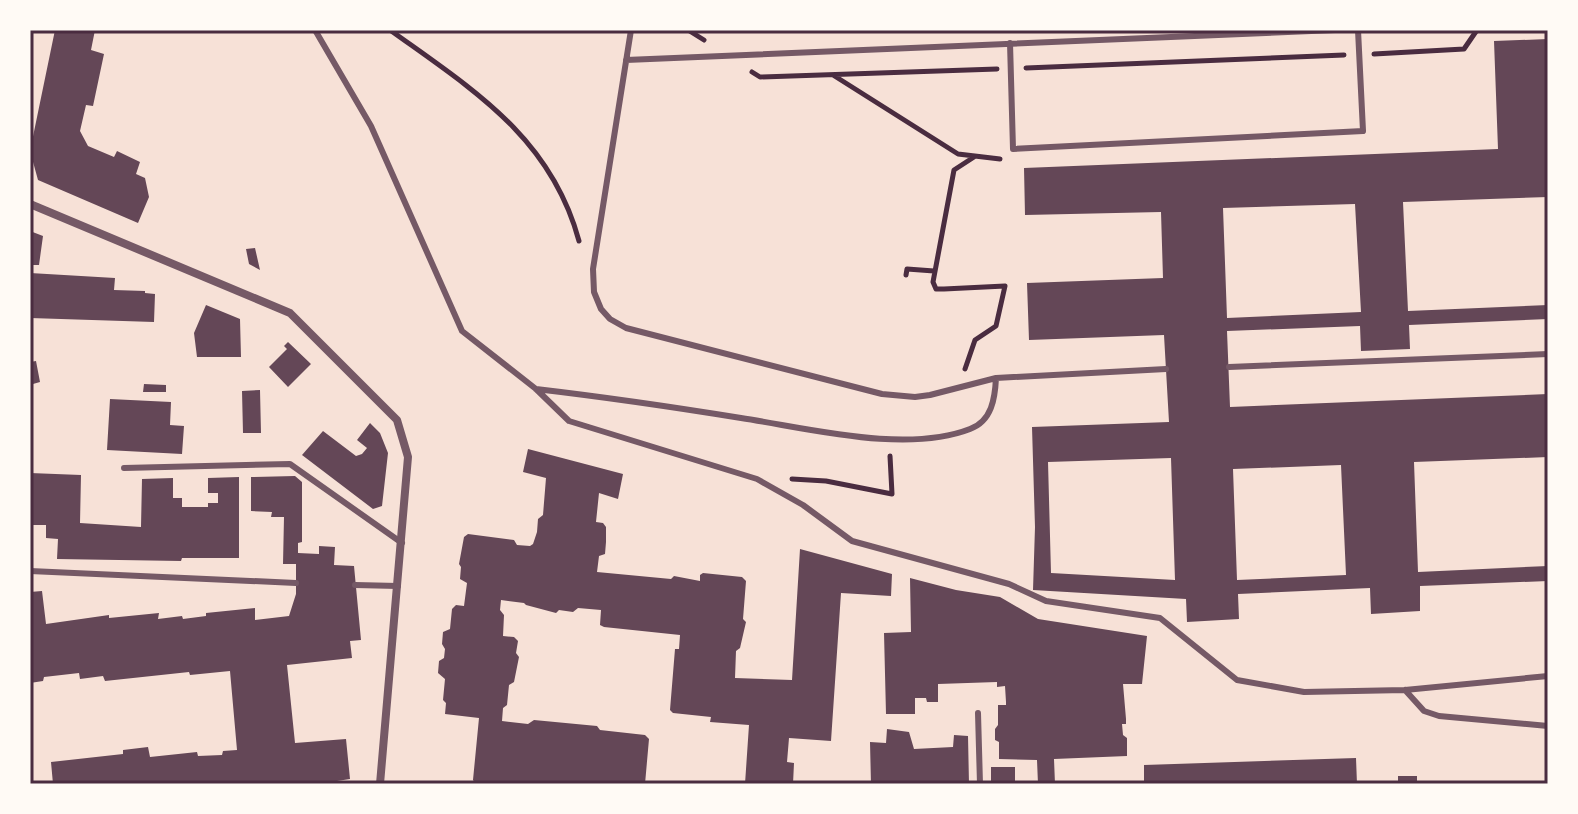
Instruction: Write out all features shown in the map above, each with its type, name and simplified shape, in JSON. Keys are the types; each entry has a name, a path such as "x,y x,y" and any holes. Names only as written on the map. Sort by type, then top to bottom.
{"street":[{"path":"30,204 278,308 299,321 397,420 408,457 380,784"}],"lane":[{"path":"315,30 371,126 462,331 536,389 569,421 757,479 803,505 852,541 1009,584 1046,601 1160,618 1237,680 1304,692 1405,690 1548,676"},
{"path":"631,30 593,269 594,292 601,309 610,319 626,328 882,394 915,397 996,378 1166,369"},
{"path":"626,60 1335,30"},
{"path":"1010,43 1013,149 1363,131 1358,30"},
{"path":"1229,367 1548,354"},
{"path":"536,389 880,439 930,439 972,429 983,422 995,396 996,378"},
{"path":"124,468 290,464 402,543"},
{"path":"30,571 296,583"},
{"path":"355,585 398,586"},
{"path":"1405,690 1424,711 1439,716 1548,726"},
{"path":"978,713 980,784"}],"path":[{"path":"390,30 484,99 528,142 560,187 584,256 593,269"},
{"path":"688,30 704,40"},
{"path":"741,65 760,77 1360,54 1464,49 1477,30"},
{"path":"832,74 958,154 1000,159"},
{"path":"958,387 975,340 996,326 1005,286 936,289 933,282 954,170 974,157"},
{"path":"906,275 907,269 934,271"},
{"path":"785,479 826,481 892,494 890,456"}],"building":[{"path":"55,30 95,30 91,50 104,54 93,106 86,105 80,131 88,146 114,157 117,151 140,162 136,174 145,178 149,197 138,223 38,180 30,151"},
{"path":"1548,39 1548,197 1403,202 1408,311 1548,305 1548,319 1409,325 1410,349 1361,351 1360,326 1227,331 1230,407 1548,394 1548,457 1414,462 1418,572 1548,566 1548,581 1420,586 1420,611 1371,614 1370,588 1238,594 1239,619 1187,622 1186,599 1033,590 1032,427 1169,422 1164,335 1029,340 1027,283 1163,278 1161,212 1025,215 1024,168 1498,149 1494,41","holes":["1355,204 1361,312 1227,318 1223,208","1171,458 1175,580 1051,573 1048,462","1341,465 1346,575 1237,580 1233,469"]},
{"path":"30,231 43,236 39,265 30,265"},
{"path":"255,248 260,270 249,264 246,249"},
{"path":"30,273 115,278 114,290 155,294 154,322 30,318"},
{"path":"206,305 240,319 241,357 197,357 194,333"},
{"path":"288,342 311,364 288,387 269,367 287,349 284,346"},
{"path":"36,361 40,382 33,384 30,362"},
{"path":"144,384 166,385 166,392 143,392"},
{"path":"260,390 261,433 243,433 242,391"},
{"path":"110,399 171,402 170,425 184,426 182,454 107,450"},
{"path":"370,423 380,433 388,453 382,506 373,509 302,455 323,431 356,456 362,454 367,448 357,440"},
{"path":"528,449 623,474 618,499 599,493 596,522 606,527 606,542 605,554 599,556 597,572 671,579 674,576 700,581 703,573 742,577 746,581 743,619 746,622 740,648 736,651 735,678 792,680 800,549 892,574 891,596 841,593 831,741 789,738 787,762 794,763 793,784 745,784 749,725 710,722 711,717 673,713 670,710 675,649 679,649 680,635 604,627 600,625 601,610 578,608 573,612 559,610 556,613 501,600 503,636 514,637 518,641 516,653 519,657 514,682 509,685 502,721 528,724 534,720 597,726 600,730 645,735 649,739 645,784 476,784 473,780 479,718 445,714 445,679 438,673 439,661 444,658 443,632 450,629 452,609 456,605 464,606 467,583 460,579 459,564 464,537 468,534 514,540 517,545 533,544 538,519 543,515 546,478 523,472"},
{"path":"30,473 81,475 80,523 141,527 142,479 173,478 173,498 182,498 182,507 208,507 208,503 218,503 218,493 208,493 208,478 239,477 239,558 182,558 181,561 57,559 58,539 46,538 46,525 30,525"},
{"path":"295,476 302,482 302,542 298,543 298,553 319,554 319,546 335,547 334,565 354,566 361,640 350,641 352,658 287,665 295,743 346,739 350,779 337,781 337,784 53,784 51,762 123,754 123,750 148,747 150,757 197,752 198,756 222,755 223,751 237,750 230,671 105,681 103,676 80,679 79,673 44,677 43,681 30,683 30,592 42,591 46,624 109,615 109,618 159,613 158,619 182,616 183,619 206,616 206,613 255,608 255,620 289,616 296,594 296,564 283,564 284,517 271,517 272,512 251,511 251,477"},
{"path":"910,578 1000,597 1038,619 1147,636 1142,684 1123,684 1126,724 1122,724 1123,735 1127,738 1127,756 1054,759 1055,784 1038,784 1037,760 999,759 995,729 998,725 998,705 1006,705 1006,702 1005,686 997,687 997,682 938,684 938,702 915,698 915,714 886,714 884,633 911,632"},
{"path":"887,729 909,732 914,749 953,747 954,735 968,736 969,784 871,784 870,742 886,743"},
{"path":"1356,758 1357,784 1144,784 1144,765"},
{"path":"991,767 1015,767 1015,784 991,784"},
{"path":"1398,776 1417,776 1417,784 1398,784"}]}
